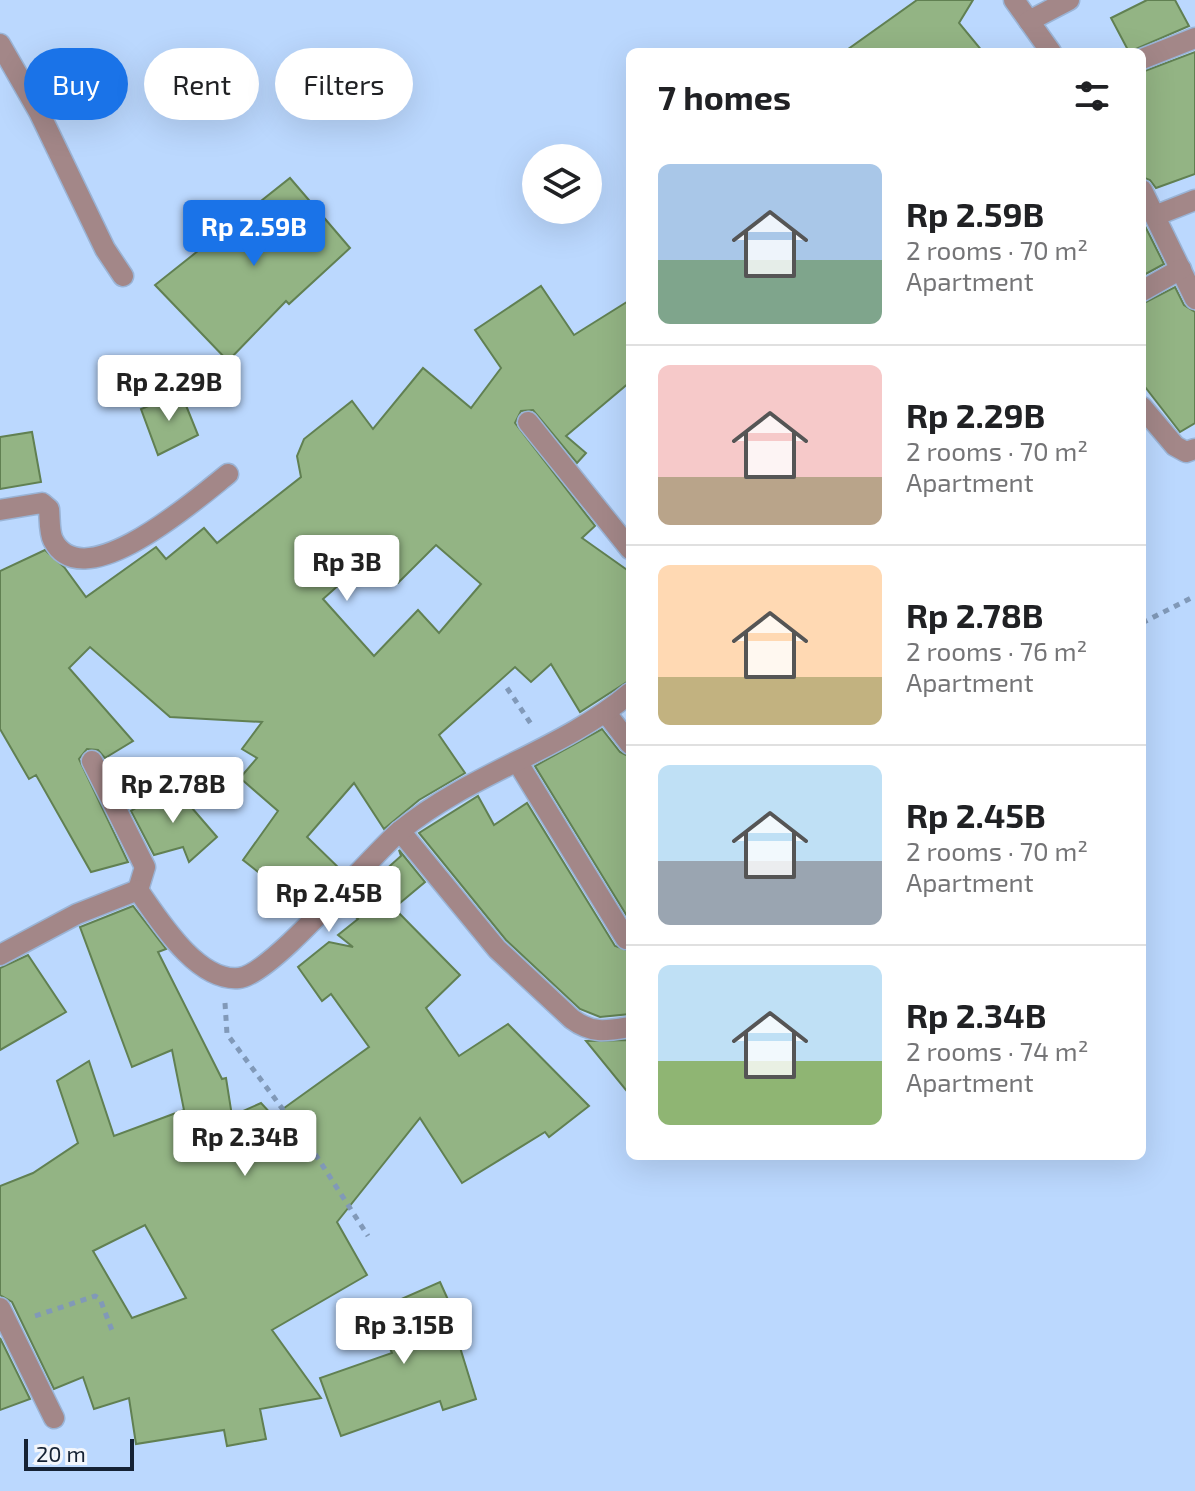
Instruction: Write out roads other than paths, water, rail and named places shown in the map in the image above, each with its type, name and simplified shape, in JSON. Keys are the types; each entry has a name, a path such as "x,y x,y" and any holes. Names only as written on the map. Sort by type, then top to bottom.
{"street":[{"path":"1014,0 1045,48"},
{"path":"1029,21 1069,0"},
{"path":"1146,57 1195,38"},
{"path":"0,44 39,112 105,249 123,276"},
{"path":"1146,197 1195,299"},
{"path":"1157,215 1195,200"},
{"path":"1146,289 1181,269"},
{"path":"1146,412 1175,446 1186,452 1195,449"},
{"path":"528,422 626,544"},
{"path":"0,510 42,503 49,509 52,539 60,549 80,559 100,556 160,528 228,474"},
{"path":"138,890 181,949 223,978 243,978 263,965 400,831 445,800 548,748 606,713 626,696"},
{"path":"606,713 626,739"},
{"path":"92,761 145,867 138,890"},
{"path":"518,763 626,939"},
{"path":"400,831 497,949 572,1019 585,1029 599,1032 626,1028"},
{"path":"0,955 77,914 138,890"},
{"path":"4,1317 54,1418"}]}
